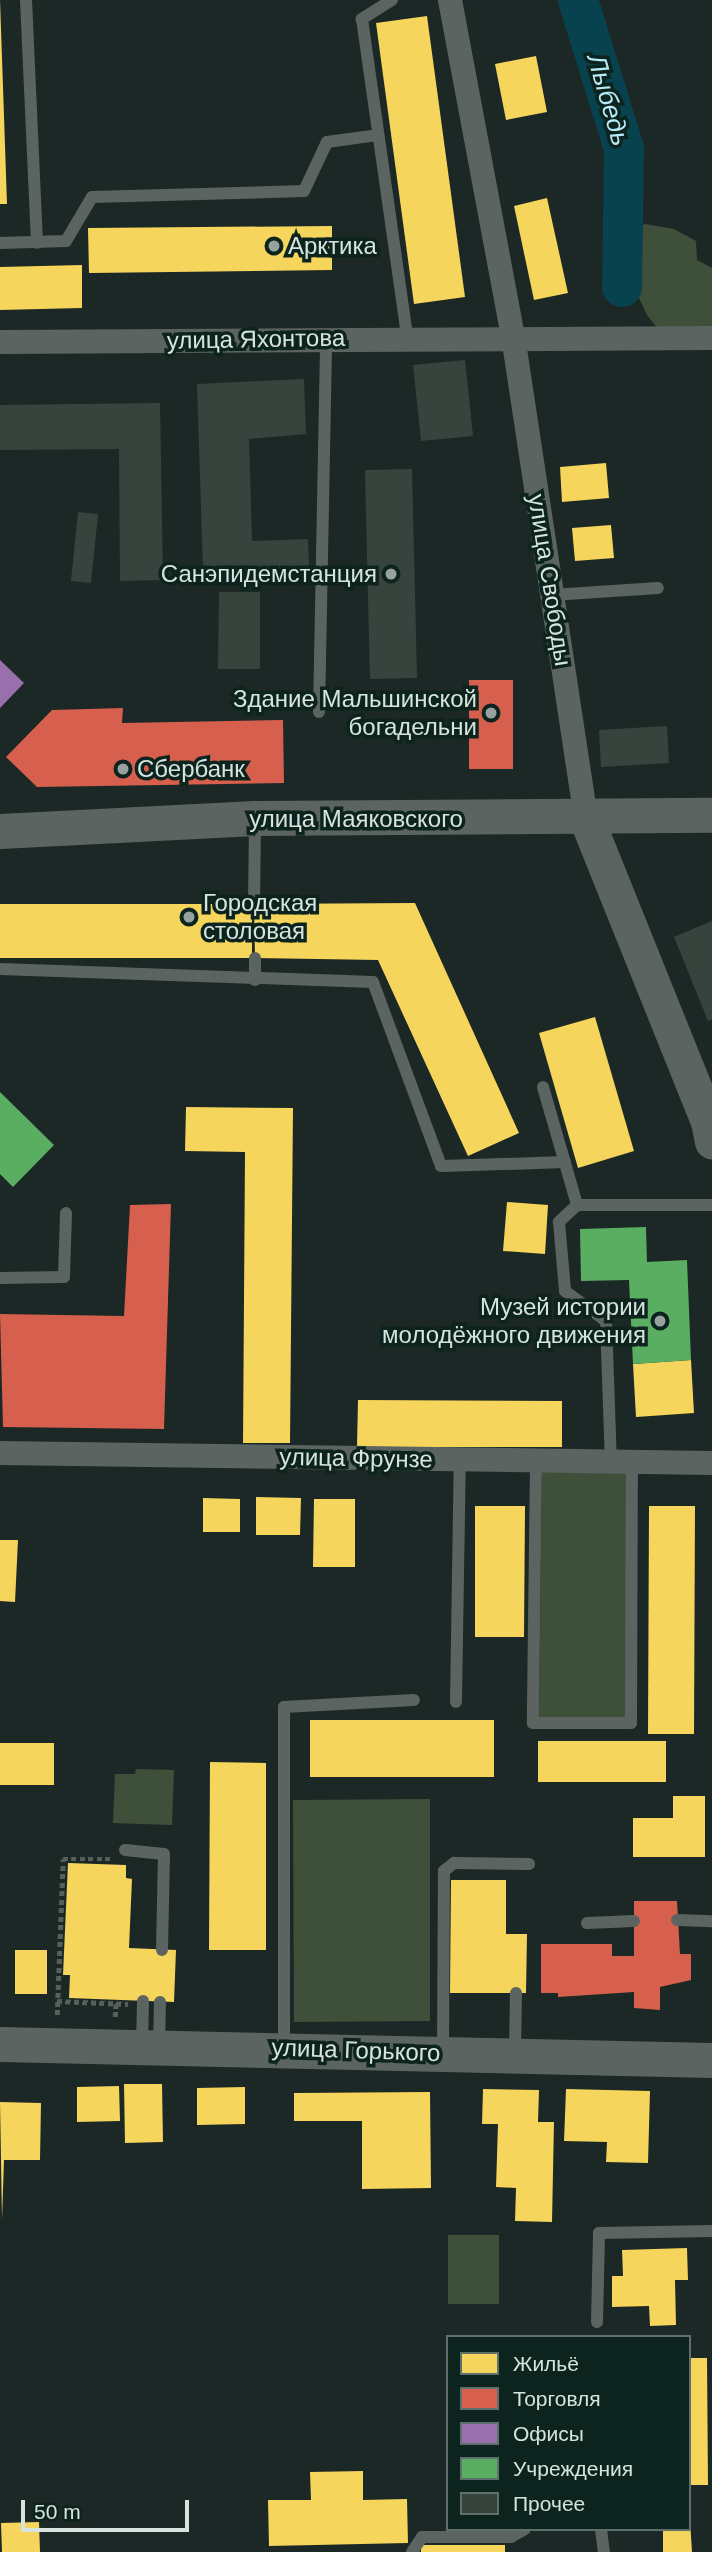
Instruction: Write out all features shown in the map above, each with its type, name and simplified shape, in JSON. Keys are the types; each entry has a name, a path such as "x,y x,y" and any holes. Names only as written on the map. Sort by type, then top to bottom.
{"street":[{"name":"улица Свободы","path":"450,0 513,336 586,818 708,1121 712,1142"},
{"name":"улица Яхонтова","path":"0,342 513,336 712,338"},
{"name":"улица Маяковского","path":"0,831 255,818 586,818 712,815"},
{"name":"улица Фрунзе","path":"0,1453 712,1463"},
{"name":"улица Горького","path":"0,2044 284,2047 712,2060"}],"lane":[{"path":"26,0 37,243"},
{"path":"392,0 362,19 407,337"},
{"path":"0,243 66,241 92,197 304,191 327,142 378,135"},
{"path":"319,712 326,338"},
{"path":"552,595 658,588"},
{"path":"254,904 255,818"},
{"path":"255,958 255,980"},
{"path":"0,969 255,980 373,982 441,1166 565,1163"},
{"path":"543,1087 577,1205"},
{"path":"536,1461 533,1723 631,1724 621,1462 606,1321 565,1291 559,1223 577,1205 712,1205"},
{"path":"0,1278 64,1277 66,1213"},
{"path":"456,1702 460,1460"},
{"path":"284,2047 284,1707 414,1700"},
{"path":"125,1850 164,1854 162,1950"},
{"path":"443,2052 444,1871 454,1863 529,1864"},
{"path":"677,1920 712,1921"},
{"path":"587,1923 634,1921"},
{"path":"515,2054 516,1993"},
{"path":"150,2046 160,2002"},
{"path":"143,2003 150,2046"},
{"path":"597,2322 598,2233 712,2231"},
{"path":"412,2552 422,2537 511,2537 522,2531"},
{"path":"601,2531 604,2552"}],"path":[{"path":"57,2015 63,1859 109,1861 125,1850"},
{"path":"57,2001 143,2003"},
{"path":"115,2017 116,2003"}],"green space":[{"path":"645,224 674,229 696,241 697,260 712,268 712,332 658,329 647,315 633,285 630,259 633,231"},
{"path":"542,1472 630,1473 627,1720 539,1719"},
{"path":"136,1769 174,1770 172,1825 113,1823 115,1774 135,1774"},
{"path":"430,1799 430,2021 294,2022 293,1800"},
{"path":"448,2235 499,2235 499,2304 448,2304"}],"building: Жильё":[{"path":"0,0 7,204 0,204"},
{"path":"427,16 465,297 414,304 376,23"},
{"path":"536,56 547,112 506,120 495,64"},
{"path":"547,198 568,293 534,300 514,206"},
{"path":"332,226 332,270 89,273 88,228"},
{"path":"82,265 82,308 0,310 0,267"},
{"path":"606,463 609,498 562,502 560,467"},
{"path":"611,525 614,558 575,561 572,528"},
{"path":"415,903 519,1133 468,1156 378,960 255,958 254,904"},
{"path":"0,904 252,904 252,958 0,958"},
{"path":"595,1017 634,1151 578,1168 539,1033"},
{"path":"186,1107 293,1108 290,1443 243,1443 245,1152 185,1151"},
{"path":"507,1202 548,1205 545,1254 503,1251"},
{"path":"691,1360 694,1413 636,1417 633,1364"},
{"path":"358,1400 562,1401 562,1447 357,1447"},
{"path":"256,1497 301,1498 300,1535 256,1535"},
{"path":"203,1498 240,1499 240,1532 203,1532"},
{"path":"314,1499 355,1499 355,1567 313,1567"},
{"path":"475,1506 525,1506 524,1637 475,1637"},
{"path":"649,1506 695,1506 694,1734 648,1734"},
{"path":"0,1540 18,1540 15,1602 0,1601"},
{"path":"310,1720 494,1720 494,1777 310,1777"},
{"path":"538,1741 666,1741 666,1782 538,1782"},
{"path":"0,1743 54,1743 54,1785 0,1785"},
{"path":"210,1762 266,1763 266,1950 209,1950"},
{"path":"673,1796 705,1796 705,1857 633,1857 633,1818 673,1818"},
{"path":"68,1863 126,1865 126,1878 132,1879 129,1948 176,1950 174,2002 69,1998 70,1975 63,1975"},
{"path":"451,1880 506,1880 506,1934 527,1934 526,1993 450,1993"},
{"path":"15,1950 47,1950 47,1994 15,1994"},
{"path":"124,2084 162,2084 163,2142 125,2143"},
{"path":"119,2086 120,2121 77,2122 77,2087"},
{"path":"245,2087 245,2124 197,2125 197,2088"},
{"path":"483,2089 539,2090 538,2122 554,2122 552,2222 515,2221 516,2188 496,2187 498,2124 482,2124"},
{"path":"566,2089 650,2091 648,2163 606,2162 607,2142 564,2141"},
{"path":"430,2092 431,2188 362,2189 362,2121 294,2121 294,2093"},
{"path":"0,2102 41,2103 40,2160 4,2160 2,2220"},
{"path":"687,2248 688,2280 675,2280 676,2325 650,2326 649,2306 612,2307 612,2276 623,2276 622,2250"},
{"path":"691,2358 707,2358 708,2485 691,2485"},
{"path":"363,2471 363,2500 407,2499 408,2543 269,2546 268,2500 311,2500 310,2472"},
{"path":"39,2522 40,2552 2,2552 1,2523"},
{"path":"663,2531 691,2531 692,2552 663,2552"},
{"path":"421,2545 505,2545 505,2552 421,2552"}],"building: Торговля":[{"name":"Здание Мальшинской богадельни","path":"469,680 513,680 513,769 469,769"},
{"path":"123,708 122,723 283,720 284,783 37,787 6,757 52,710"},
{"path":"171,1204 164,1429 3,1427 0,1314 124,1316 130,1205"},
{"path":"634,1901 677,1901 680,1954 691,1954 691,1980 660,1987 660,2010 634,2008 634,1992 558,1997 558,1993 541,1993 541,1944 612,1944 612,1956 634,1956"}],"building: Офисы":[{"path":"0,660 24,683 0,708"}],"building: Учреждения":[{"path":"0,1092 54,1145 13,1187 0,1174"},
{"name":"Музей истории молодёжного движения","path":"646,1227 647,1262 687,1260 691,1360 633,1364 629,1280 581,1281 580,1229"}],"building: Прочее":[{"path":"465,360 473,436 421,441 413,365"},
{"path":"304,379 306,434 249,439 252,541 308,539 309,567 203,570 197,384"},
{"path":"160,403 163,580 120,581 119,449 0,450 0,405"},
{"name":"Санэпидемстанция","path":"412,469 417,678 370,679 365,470"},
{"path":"78,512 98,514 91,583 71,581"},
{"path":"219,592 260,592 260,669 218,669"},
{"path":"667,726 669,763 601,767 599,730"},
{"path":"712,921 712,1019 708,1021 674,937"}],"waterway":[{"name":"Лыбедь","path":"578,0 624,149 622,287"}],"place":[{"name":"Арктика","path":"274,246"},
{"name":"Санэпидемстанция","path":"391,574"},
{"name":"Здание Мальшинской богадельни","path":"491,713"},
{"name":"Сбербанк","path":"123,769"},
{"name":"Городская столовая","path":"189,917"},
{"name":"Музей истории молодёжного движения","path":"660,1321"}]}
